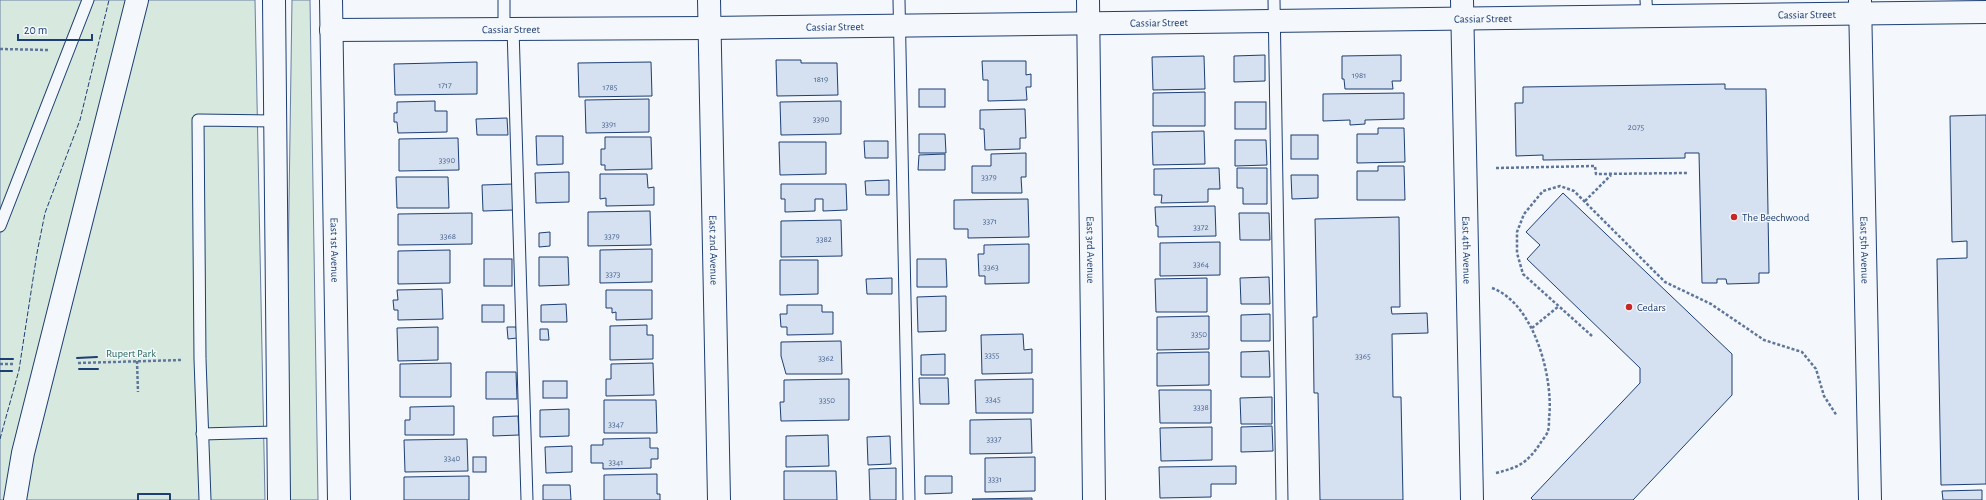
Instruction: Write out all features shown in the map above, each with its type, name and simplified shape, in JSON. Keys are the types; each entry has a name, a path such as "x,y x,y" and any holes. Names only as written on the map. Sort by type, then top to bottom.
{"main road":[{"path":"15,500 23,453 137,0"},
{"path":"274,0 277,432 279,500"},
{"name":"East 1st Avenue","path":"331,0 339,500"},
{"name":"East 2nd Avenue","path":"709,0 719,500"},
{"name":"East 3rd Avenue","path":"1088,0 1094,500"},
{"name":"Cassiar Street","path":"331,30 709,28 1089,22 1274,10 1860,7 1986,12"},
{"name":"East 5th Avenue","path":"1860,7 1870,500"},
{"name":"East 4th Avenue","path":"1462,9 1472,500"}],"lane":[{"path":"0,226 70,50 88,0"},
{"path":"504,0 509,28 527,500"},
{"path":"899,0 909,500"},
{"path":"1274,10 1282,500"},
{"path":"205,500 200,359 198,120 276,121"},
{"path":"202,434 277,432"}],"path":[{"path":"0,49 70,50"},
{"path":"1496,168 1596,166 1596,174 1687,173"},
{"path":"1585,202 1611,174"},
{"path":"1592,336 1523,274 1517,253 1517,232 1524,214 1543,191 1560,186 1574,191 1666,282 1710,304 1764,340 1802,352 1816,369 1824,396 1837,416"},
{"path":"1492,288 1502,291 1513,302 1532,328 1548,373 1551,403 1548,431 1529,460 1510,470 1496,473"},
{"path":"1532,328 1559,306"},
{"path":"78,363 200,359"},
{"path":"137,361 138,392"},
{"path":"0,364 13,364"}],"green space":[{"name":"Rupert Park","path":"0,0 255,0 265,500 0,500"},
{"path":"292,0 310,0 318,500 290,500 287,338"}],"building":[{"path":"1265,55 1265,81 1234,82 1234,56"},
{"path":"1401,55 1401,81 1392,81 1393,89 1345,89 1344,79 1342,79 1342,56"},
{"path":"1204,56 1205,89 1153,90 1152,57"},
{"path":"776,60 801,60 801,63 837,63 838,95 777,96"},
{"path":"982,61 1026,61 1026,75 1031,74 1031,87 1026,87 1027,100 988,101 988,80 983,80"},
{"path":"477,62 477,94 395,95 394,64"},
{"path":"651,62 652,96 579,97 578,63"},
{"name":"The Beechwood","path":"1725,84 1725,89 1766,89 1769,273 1759,273 1759,283 1727,284 1726,279 1717,279 1717,283 1702,283 1699,153 1685,153 1685,158 1543,160 1543,155 1516,156 1515,103 1523,103 1523,87"},
{"path":"919,89 945,89 945,107 919,107"},
{"path":"1205,92 1205,126 1153,126 1153,93"},
{"path":"1404,93 1404,119 1365,120 1365,124 1350,125 1350,120 1323,121 1323,94"},
{"path":"649,99 649,132 586,133 585,100"},
{"path":"435,101 435,111 447,111 447,132 398,133 397,122 394,122 394,113 397,113 397,102"},
{"path":"841,101 841,134 781,135 780,102"},
{"path":"1235,102 1266,102 1266,129 1235,129"},
{"path":"1025,109 1026,138 1020,138 1020,149 985,150 984,129 980,129 980,110"},
{"path":"1986,115 1986,484 1941,485 1937,259 1967,258 1967,241 1952,242 1950,116"},
{"path":"507,118 508,135 477,135 476,119"},
{"path":"1378,128 1404,128 1405,162 1357,163 1357,134 1378,134"},
{"path":"1204,131 1205,164 1153,165 1152,132"},
{"path":"919,134 945,134 946,153 919,153"},
{"path":"1291,135 1318,135 1318,159 1291,159"},
{"path":"536,136 563,136 563,164 537,165"},
{"path":"605,137 651,137 652,169 605,170 605,165 601,165 601,149 605,149"},
{"path":"458,138 459,170 399,171 399,139"},
{"path":"1235,140 1266,140 1267,165 1235,166"},
{"path":"864,141 888,141 888,158 865,158"},
{"path":"779,142 826,142 826,174 780,175"},
{"path":"1026,153 1026,177 1021,177 1022,193 972,193 972,166 991,166 991,154"},
{"path":"945,154 945,170 918,170 919,155"},
{"path":"1378,166 1404,166 1405,200 1357,200 1357,171 1378,171"},
{"path":"1219,168 1220,189 1208,189 1208,202 1161,203 1162,195 1154,195 1154,169"},
{"path":"1237,168 1267,168 1267,204 1243,204 1243,188 1237,188"},
{"path":"569,172 569,202 536,203 535,173"},
{"path":"600,174 647,174 648,188 654,187 654,205 606,206 606,198 600,199"},
{"path":"1291,175 1318,175 1318,198 1292,199"},
{"path":"396,177 448,177 449,208 397,208"},
{"path":"889,180 889,195 866,195 865,181"},
{"path":"513,184 514,210 483,211 482,185"},
{"path":"781,184 846,184 847,210 823,211 823,199 815,199 815,211 785,212 785,199 781,199"},
{"name":"Cedars","path":"1563,193 1732,354 1732,395 1633,500 1533,500 1531,498 1640,383 1640,368 1527,259 1540,245 1526,232"},
{"path":"1028,199 1029,237 968,238 968,229 954,229 954,200"},
{"path":"1215,206 1216,236 1158,237 1155,207"},
{"path":"650,211 651,245 588,246 588,212"},
{"path":"472,213 472,244 398,245 398,214"},
{"path":"1239,213 1269,213 1270,240 1240,240"},
{"path":"1399,217 1400,307 1391,307 1392,314 1427,313 1428,333 1392,334 1393,397 1401,397 1403,500 1320,500 1318,393 1314,393 1313,317 1317,317 1315,219"},
{"path":"841,220 842,256 781,257 781,221"},
{"path":"550,232 550,246 539,247 539,233"},
{"path":"1220,242 1220,275 1160,276 1160,243"},
{"path":"1029,244 1029,283 985,284 985,276 979,276 978,254 984,254 984,245"},
{"path":"652,249 652,282 600,283 600,250"},
{"path":"450,250 450,283 398,284 398,251"},
{"path":"539,257 568,257 569,285 539,286"},
{"path":"484,259 512,259 512,286 484,286"},
{"path":"917,259 946,259 947,287 917,287"},
{"path":"780,260 818,260 818,294 780,295"},
{"path":"1269,277 1270,304 1241,304 1240,278"},
{"path":"892,278 892,294 867,294 866,279"},
{"path":"1207,278 1207,312 1156,312 1155,279"},
{"path":"442,289 443,319 398,320 398,310 394,310 393,300 398,300 397,290"},
{"path":"606,290 652,290 652,319 616,320 616,312 612,313 612,308 606,308"},
{"path":"946,296 946,331 918,332 917,297"},
{"path":"566,304 567,322 541,322 541,305"},
{"path":"482,305 504,305 504,322 482,322"},
{"path":"787,305 822,305 822,312 833,312 833,334 787,335 787,327 781,327 780,314 787,314"},
{"path":"1270,314 1270,341 1241,341 1241,315"},
{"path":"1209,316 1209,349 1157,350 1157,317"},
{"path":"647,325 647,335 653,335 653,359 610,360 610,326"},
{"path":"438,327 438,360 398,361 397,328"},
{"path":"507,327 516,327 517,338 508,339"},
{"path":"540,329 548,329 549,340 540,340"},
{"path":"1023,334 1024,350 1032,349 1032,373 982,374 981,335"},
{"path":"841,341 842,374 786,374 781,356 781,342"},
{"path":"1269,351 1270,377 1241,377 1241,352"},
{"path":"1209,352 1209,385 1157,386 1157,353"},
{"path":"945,354 945,375 921,375 921,355"},
{"path":"451,363 451,397 400,397 400,364"},
{"path":"653,363 654,395 606,396 606,379 611,379 611,364"},
{"path":"486,372 516,372 517,399 486,399"},
{"path":"919,378 948,378 949,404 920,404"},
{"path":"849,379 849,420 781,421 780,402 784,402 784,380"},
{"path":"1033,379 1033,413 976,413 975,380"},
{"path":"543,381 567,381 567,398 543,398"},
{"path":"1159,390 1211,390 1211,423 1160,423"},
{"path":"1272,397 1272,424 1241,424 1240,398"},
{"path":"604,400 656,400 657,433 604,433"},
{"path":"454,406 454,435 405,435 405,420 410,420 410,407"},
{"path":"569,409 569,436 540,437 540,410"},
{"path":"518,416 519,435 493,436 493,417"},
{"path":"1031,419 1032,453 970,454 970,420"},
{"path":"1272,426 1273,451 1241,452 1241,427"},
{"path":"1212,427 1212,460 1161,461 1160,428"},
{"path":"828,435 829,466 786,467 786,436"},
{"path":"890,436 891,464 868,465 867,437"},
{"path":"650,438 650,448 658,448 658,459 651,459 651,468 603,469 603,463 591,463 591,445 603,445 603,439"},
{"path":"467,439 468,471 405,472 404,440"},
{"path":"572,446 572,472 546,473 545,447"},
{"path":"473,457 486,457 486,472 473,472"},
{"path":"1035,457 1035,491 985,492 985,458"},
{"path":"1236,466 1236,484 1211,484 1211,497 1160,498 1159,467"},
{"path":"896,468 896,500 870,500 869,469"},
{"path":"784,471 836,471 837,500 784,500"},
{"path":"657,474 657,494 660,494 660,500 604,500 604,475"},
{"path":"469,476 469,500 404,500 404,477"},
{"path":"925,476 952,476 952,493 925,494"},
{"path":"543,485 570,485 571,500 543,500"},
{"path":"1982,490 1982,500 1943,500 1942,491"},
{"path":"1032,498 1032,500 972,499"}],"fence":[{"path":"0,439 19,370 37,253 45,213 80,120 109,0"}],"wall":[{"path":"77,358 97,357"},
{"path":"0,359 13,359"},
{"path":"79,369 98,369"},
{"path":"0,371 12,371"},
{"path":"138,500 138,494 170,494 170,500"}],"place":[{"name":"The Beechwood","path":"1734,217"},
{"name":"Cedars","path":"1629,307"}]}
